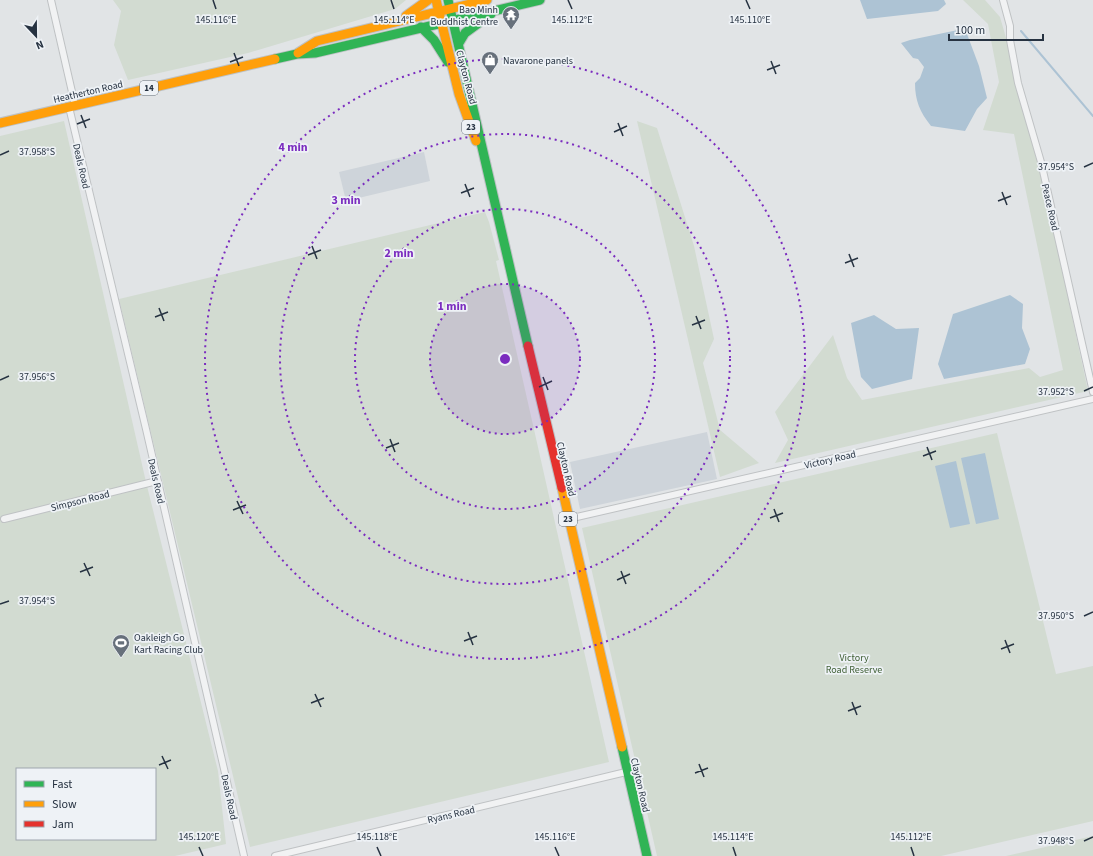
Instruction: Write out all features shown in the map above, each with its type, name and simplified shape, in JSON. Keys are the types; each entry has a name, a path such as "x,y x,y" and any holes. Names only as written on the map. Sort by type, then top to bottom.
{"main road":[{"path":"391,22 409,15 428,0"},
{"name":"23","path":"436,0 442,23"},
{"name":"14","path":"449,4 487,0"},
{"name":"14","path":"453,20 540,0"},
{"name":"Heatherton Road","path":"297,54 317,41 439,11 449,4"},
{"name":"23","path":"449,4 453,20"},
{"path":"459,43 468,30 500,9"},
{"name":"Heatherton Road","path":"0,123 297,54 315,53 453,20"},
{"name":"Clayton Road","path":"453,20 626,772 647,856"},
{"name":"Clayton Road","path":"442,23 455,76 489,181"},
{"path":"421,27 434,40 455,76 467,78"}],"street":[{"name":"Deals Road","path":"51,0 72,106 244,856"},
{"name":"Peace Road","path":"1003,0 1010,26 1010,40 1018,83 1041,162 1093,392"},
{"name":"Victory Road","path":"568,519 1093,399"},
{"name":"Simpson Road","path":"4,519 157,481"},
{"name":"Ryans Road","path":"275,856 626,772"}],"shaded area":[{"path":"424,152 430,181 346,201 339,172"},
{"path":"707,432 717,479 580,509 570,462"}],"green space":[{"path":"113,0 406,0 395,9 248,53 128,80 114,45 121,11"},
{"path":"963,0 985,0 1000,17 1030,121 1088,391 775,463 788,440 775,412 833,335 847,378 862,400 1029,368 1040,377 1063,370 1014,134 983,130 999,82 988,24"},
{"path":"64,121 146,482 218,771 226,844 175,856 0,856 0,136"},
{"path":"637,121 657,128 694,246 714,339 703,363 720,430 759,463 720,477"},
{"path":"485,212 499,260 496,261 609,762 250,847 119,299"},
{"name":"Victory Road Reserve","path":"997,433 1056,674 1093,666 1093,821 941,856 657,856 582,528"},
{"path":"1093,836 1093,856 1006,856"}],"water":[{"path":"860,0 944,0 946,4 938,11 867,19"},
{"path":"958,30 967,34 979,66 987,98 977,109 965,131 931,126 927,121 919,106 915,89 915,83 920,78 924,67 918,59 913,58 901,43"},
{"path":"1010,295 1023,304 1022,328 1030,349 1025,364 944,379 938,364 953,314"},
{"path":"874,315 896,329 919,328 912,379 872,389 861,377 851,323"},
{"path":"985,453 999,519 976,524 961,458"},
{"path":"956,461 970,524 950,528 935,466"}],"waterway":[{"path":"1021,31 1093,116"}],"traffic: fast":[{"path":"448,0 528,346"},
{"path":"275,59 297,54 315,53 540,0"},
{"path":"459,43 465,33 491,14"},
{"path":"421,27 434,40 448,62"},
{"path":"622,747 647,856"}],"traffic: slow":[{"path":"406,16 428,0"},
{"path":"436,0 459,94 476,141"},
{"path":"298,53 317,41 487,0"},
{"path":"0,123 275,59"},
{"path":"562,488 622,747"}],"traffic: jam":[{"path":"528,346 562,488"}],"place":[{"name":"Bao Minh Buddhist Centre","path":"511,30"},
{"name":"Navarone panels","path":"490,75"},
{"name":"Oakleigh Go Kart Racing Club","path":"121,658"}]}
